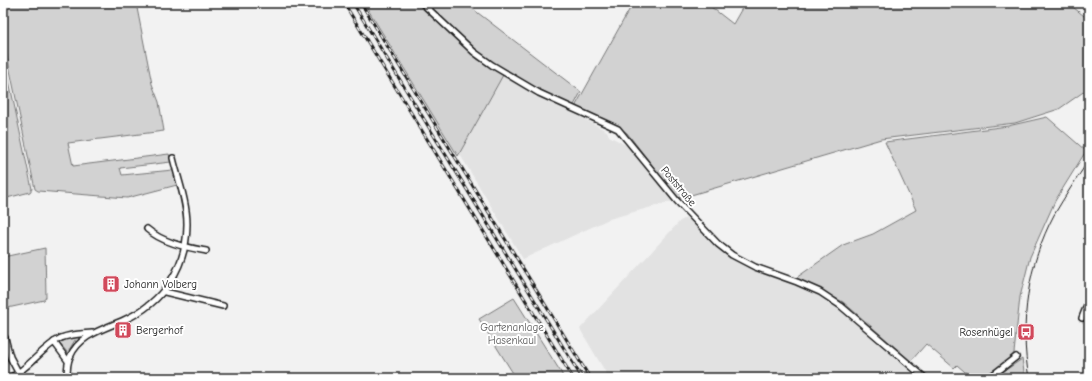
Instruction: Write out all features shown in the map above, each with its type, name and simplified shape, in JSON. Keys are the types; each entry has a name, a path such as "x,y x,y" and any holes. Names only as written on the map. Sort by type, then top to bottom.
{"street":[{"name":"Poststraße","path":"422,3 474,52 492,65 538,93 618,129 677,201 718,244 732,255 755,267 820,292 841,306 925,378"},
{"path":"67,378 68,361 79,344 95,332 143,311 165,292 182,259 187,220 173,158"},
{"path":"147,230 184,247 206,251"},
{"path":"165,292 223,306"},
{"path":"1082,318 1089,300"},
{"path":"9,378 54,342 67,336 95,332"},
{"path":"5,338 10,357 18,372"},
{"path":"54,342 68,361"},
{"path":"989,378 1016,357"}],"shaded area":[{"path":"503,75 534,93 535,97 543,97 607,131 609,136 631,148 673,201 609,219 523,259 459,153"},
{"path":"686,218 693,221 713,243 737,261 816,294 840,308 920,378 609,378 580,329 680,221"}],"green space":[{"path":"3,3 136,3 152,84 159,102 164,131 68,143 73,166 169,154 171,162 120,168 122,175 173,170 177,185 127,198 38,191 35,189 3,37"},
{"path":"364,3 418,3 477,59 503,75 458,156"},
{"path":"426,3 465,3 581,92 573,107 505,71 477,52"},
{"path":"633,3 706,3 733,24 745,3 1068,3 1089,20 1089,88 1059,109 1015,123 881,139 681,198 677,197 627,133 619,127 577,109 576,105"},
{"path":"7,71 32,189 30,192 3,199 3,79"},
{"path":"1047,117 1086,151 1055,201 1030,257 1020,297 1014,353 1009,361 987,378 972,378 957,365 954,368 926,344 911,361 843,302 796,278 843,245 873,234 916,210 885,142 1008,126"},
{"path":"45,248 46,297 44,300 3,309 3,257"},
{"name":"Gartenanlage Hasenkaul","path":"514,298 562,374 562,378 516,378 479,319"},
{"path":"71,337 77,337 79,339 77,344 75,340 69,350 70,352 68,353 59,343"},
{"path":"1022,359 1025,378 994,378"}],"tram line":[{"path":"1029,378 1025,336 1028,294 1032,274 1045,234 1054,215 1089,160"}],"railway":[{"path":"344,3 573,378"},
{"path":"353,3 582,378"},
{"path":"361,3 590,378"}],"place":[{"name":"Johann Volberg","path":"111,284"},
{"name":"Bergerhof","path":"123,330"},
{"name":"Rosenhügel","path":"1026,332"}]}
